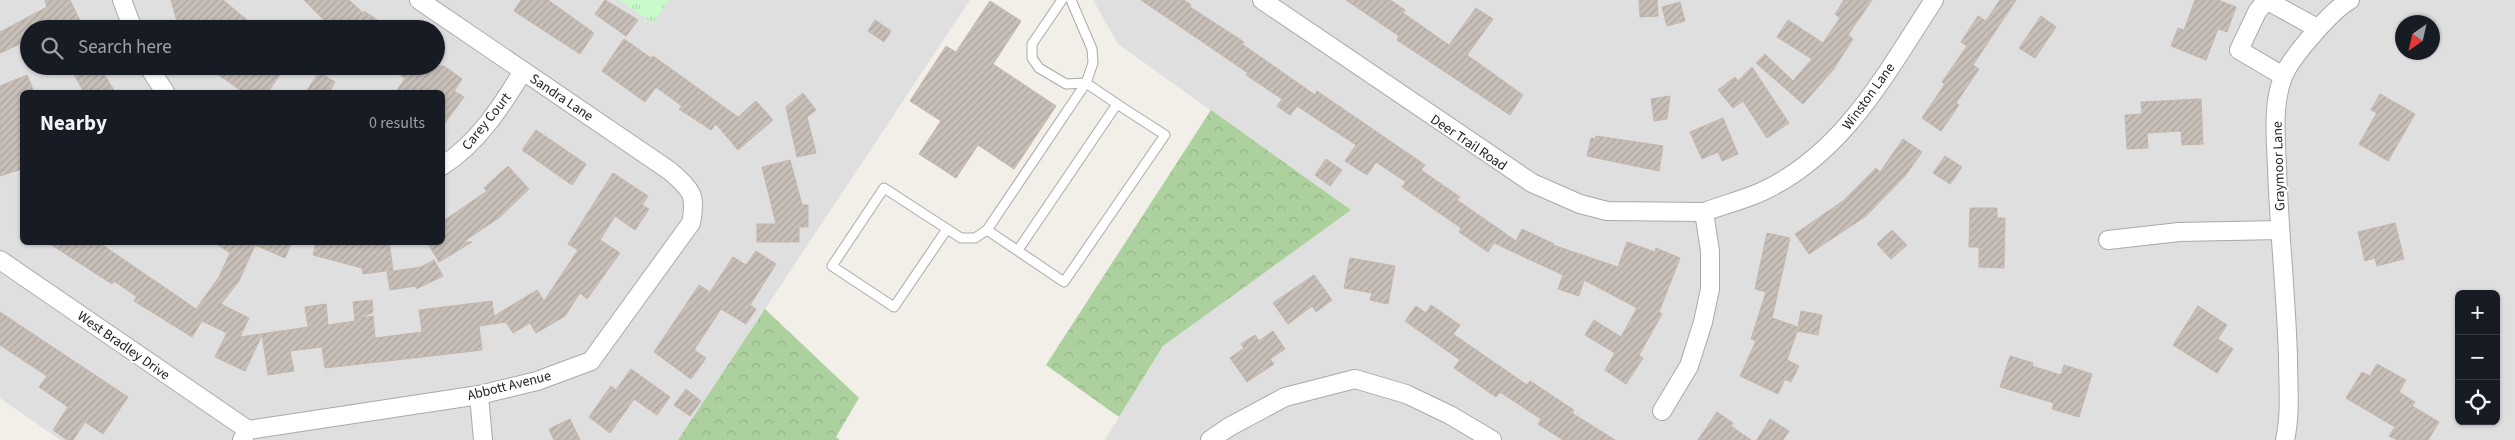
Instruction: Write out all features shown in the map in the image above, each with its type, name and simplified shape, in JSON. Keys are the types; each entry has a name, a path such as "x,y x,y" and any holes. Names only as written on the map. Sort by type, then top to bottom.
{"street":[{"path":"122,0 130,20"},
{"name":"Sandra Lane","path":"419,0 670,171 685,185 695,203"},
{"name":"Deer Trail Road","path":"1262,0 1509,170 1540,187 1580,204 1607,211 1704,212"},
{"name":"Winston Lane","path":"1704,212 1761,192 1804,166 1825,150 1861,110 1934,0"},
{"path":"2283,76 2239,50 2256,12 2266,0 2317,28"},
{"name":"Graymoor Lane","path":"2285,440 2289,420 2287,314 2280,230 2275,120 2283,76 2317,28 2344,1"},
{"name":"Carey Court","path":"445,164 458,156 480,133 502,105 523,71"},
{"path":"154,75 164,90"},
{"name":"Abbott Avenue","path":"245,435 479,395 537,381 591,361 683,236 691,223 695,203"},
{"path":"1662,411 1688,366 1703,322 1710,279 1710,251 1704,212"},
{"name":"Graymoor Lane","path":"2108,240 2179,232 2280,230"},
{"name":"West Bradley Drive","path":"0,260 245,435"},
{"path":"1210,440 1229,427 1285,397 1355,379 1406,394 1450,415 1492,440"},
{"path":"479,395 484,440"}],"lane":[{"path":"987,230 1064,282 1165,135 1086,83 1066,84 1039,68 1032,58 1032,44 1062,0"},
{"path":"947,229 894,307 832,266 884,188 947,229 960,238 975,238 987,230 1086,83 1093,63 1092,48 1071,0"},
{"path":"1018,250 1117,104"}],"shaded area":[{"path":"0,0 970,0 678,440 60,440 0,398"},
{"path":"1093,0 2515,0 2515,440 1105,440 1163,346 1350,210 1118,44"}],"green space":[{"path":"619,0 669,0 653,23"},
{"path":"1211,110 1351,210 1163,346 1119,417 1046,365"},
{"path":"765,309 859,398 836,437 840,440 678,440"}],"building":[{"path":"45,0 70,0 80,20 23,20 47,7"},
{"path":"171,0 223,0 247,20 177,20"},
{"path":"304,0 349,0 363,13 364,11 377,20 324,20"},
{"path":"521,0 548,0 594,33 580,54 514,11"},
{"path":"605,0 638,20 626,36 595,14"},
{"path":"1141,0 1184,0 1191,5 1190,7 1244,42 1242,44 1315,95 1317,91 1425,165 1421,170 1460,197 1457,200 1516,241 1522,229 1553,245 1618,267 1627,242 1655,252 1656,248 1680,258 1659,312 1662,314 1639,355 1643,358 1626,384 1605,370 1615,353 1585,335 1594,320 1621,337 1637,308 1584,280 1579,296 1558,289 1563,275 1494,243 1488,252 1459,232 1461,228 1402,187 1406,182 1376,162 1367,175 1345,161 1356,145 1297,106 1290,115 1277,106 1282,99 1246,75 1248,73"},
{"path":"1346,0 1390,0 1405,10 1403,13 1449,45 1476,8 1493,19 1467,55 1523,95 1510,115 1397,40 1399,36"},
{"path":"1639,0 1657,0 1658,16 1640,17"},
{"path":"1844,0 1872,0 1848,35 1853,39 1833,70 1803,104 1756,63 1765,54 1793,81 1812,59 1777,37 1788,20 1823,43 1840,18 1835,14"},
{"path":"2000,0 2016,0 1973,65 1979,69 1956,103 1959,105 1941,131 1922,118 1945,84 1942,82 1967,46 1961,42 1978,16 1986,21"},
{"path":"2195,0 2218,0 2236,7 2227,32 2218,29 2206,60 2171,46 2178,28 2184,30"},
{"path":"990,1 1021,21 993,64 1056,106 1014,169 978,145 956,178 919,154 941,121 910,101 946,46 956,52"},
{"path":"1680,2 1685,21 1667,26 1662,7"},
{"path":"2041,16 2056,27 2035,58 2019,48"},
{"path":"875,20 891,31 884,42 868,31"},
{"path":"20,21 20,44 0,53 0,32"},
{"path":"624,39 651,58 653,56 738,117 756,101 773,120 738,150 716,124 711,130 679,109 682,106 656,87 645,102 602,71"},
{"path":"445,67 462,79 454,91 464,97 445,123 445,90 397,90 405,78 400,75 445,75"},
{"path":"1752,67 1789,123 1767,138 1743,101 1733,108 1718,90 1735,77 1738,81"},
{"path":"27,75 33,90 20,90 20,170 0,176 0,86"},
{"path":"74,75 105,75 114,90 83,90"},
{"path":"219,75 280,75 269,90 240,90"},
{"path":"317,75 324,75 335,82 330,90 307,90"},
{"path":"803,93 816,110 807,117 816,153 797,157 786,107"},
{"path":"2380,94 2415,114 2388,161 2359,144 2377,113 2371,110"},
{"path":"1670,96 1667,119 1654,121 1651,99"},
{"path":"2201,99 2203,144 2182,145 2181,131 2147,133 2148,148 2127,149 2125,115 2142,114 2141,102"},
{"path":"1723,118 1738,154 1722,161 1718,152 1702,159 1690,132"},
{"path":"536,130 586,164 572,185 522,150"},
{"path":"1596,136 1663,146 1659,171 1587,156 1591,138 1595,139"},
{"path":"1903,139 1922,152 1905,176 1866,216 1809,254 1795,234 1843,201 1876,168 1880,172"},
{"path":"1945,156 1962,167 1950,184 1933,173"},
{"path":"1326,159 1342,170 1330,186 1315,175"},
{"path":"790,160 802,205 808,205 808,227 799,227 799,242 757,242 757,224 776,224 762,167"},
{"path":"508,166 529,189 500,217 463,242 472,242 439,262 429,245 445,245 445,220 487,191 484,188"},
{"path":"613,173 648,196 642,205 649,209 635,230 615,216 600,240 620,253 587,299 580,293 565,316 536,333 530,323 513,333 506,322 479,326 482,350 325,368 322,347 290,351 294,371 268,375 262,335 245,371 215,357 227,333 202,321 192,337 134,301 137,297 114,281 112,284 52,245 102,245 196,309 219,277 230,253 218,245 255,245 239,281 221,304 249,318 240,337 308,327 305,307 326,304 328,325 355,321 353,302 372,300 373,312 361,318 373,316 375,338 422,332 419,310 492,301 494,316 537,290 544,301 578,250 568,244"},
{"path":"1970,208 1997,208 1997,218 2005,218 2004,268 1979,267 1979,247 1969,247"},
{"path":"2395,223 2404,259 2377,266 2375,258 2365,261 2358,232"},
{"path":"1892,230 1907,245 1891,259 1877,244"},
{"path":"1767,233 1790,238 1772,318 1798,327 1801,311 1822,315 1818,335 1797,331 1787,360 1799,366 1791,382 1785,379 1778,394 1740,376 1756,341 1751,339 1766,292 1755,289"},
{"path":"255,245 291,245 285,258"},
{"path":"315,245 389,245 393,270 363,274 362,268 313,255"},
{"path":"756,251 776,264 750,305 756,309 746,324 721,309 694,350 706,358 691,379 654,352 699,285 710,292 733,257 746,265"},
{"path":"1350,258 1395,266 1388,304 1370,300 1372,293 1344,288"},
{"path":"434,260 443,276 416,289 416,286 390,290 387,272 421,267"},
{"path":"1314,275 1332,300 1316,312 1312,306 1288,324 1273,303"},
{"path":"1431,305 1460,325 1453,334 1527,385 1530,381 1574,410 1572,413 1615,440 1563,440 1538,424 1541,419 1500,392 1496,397 1454,368 1460,360 1405,321 1416,306 1426,313"},
{"path":"2198,306 2227,325 2218,339 2233,349 2217,373 2173,345"},
{"path":"0,312 128,397 103,434 85,422 73,440 67,440 53,430 68,407 39,387 47,376 0,345"},
{"path":"1273,331 1285,349 1270,359 1274,364 1247,382 1230,358 1244,348 1241,344 1255,335 1259,341"},
{"path":"2010,356 2033,363 2032,366 2061,375 2064,365 2092,374 2079,417 2052,409 2054,403 2000,387"},
{"path":"2377,364 2406,380 2399,392 2415,402 2412,406 2439,422 2428,440 2397,440 2389,436 2395,427 2346,398 2362,372 2370,376"},
{"path":"631,369 670,397 657,415 634,399 610,433 589,417 611,386 616,390"},
{"path":"686,389 701,401 690,416 674,405"},
{"path":"1717,412 1733,423 1731,426 1751,440 1698,440"},
{"path":"570,419 580,440 554,440 549,429"},
{"path":"1770,419 1789,431 1783,440 1757,440"}]}
